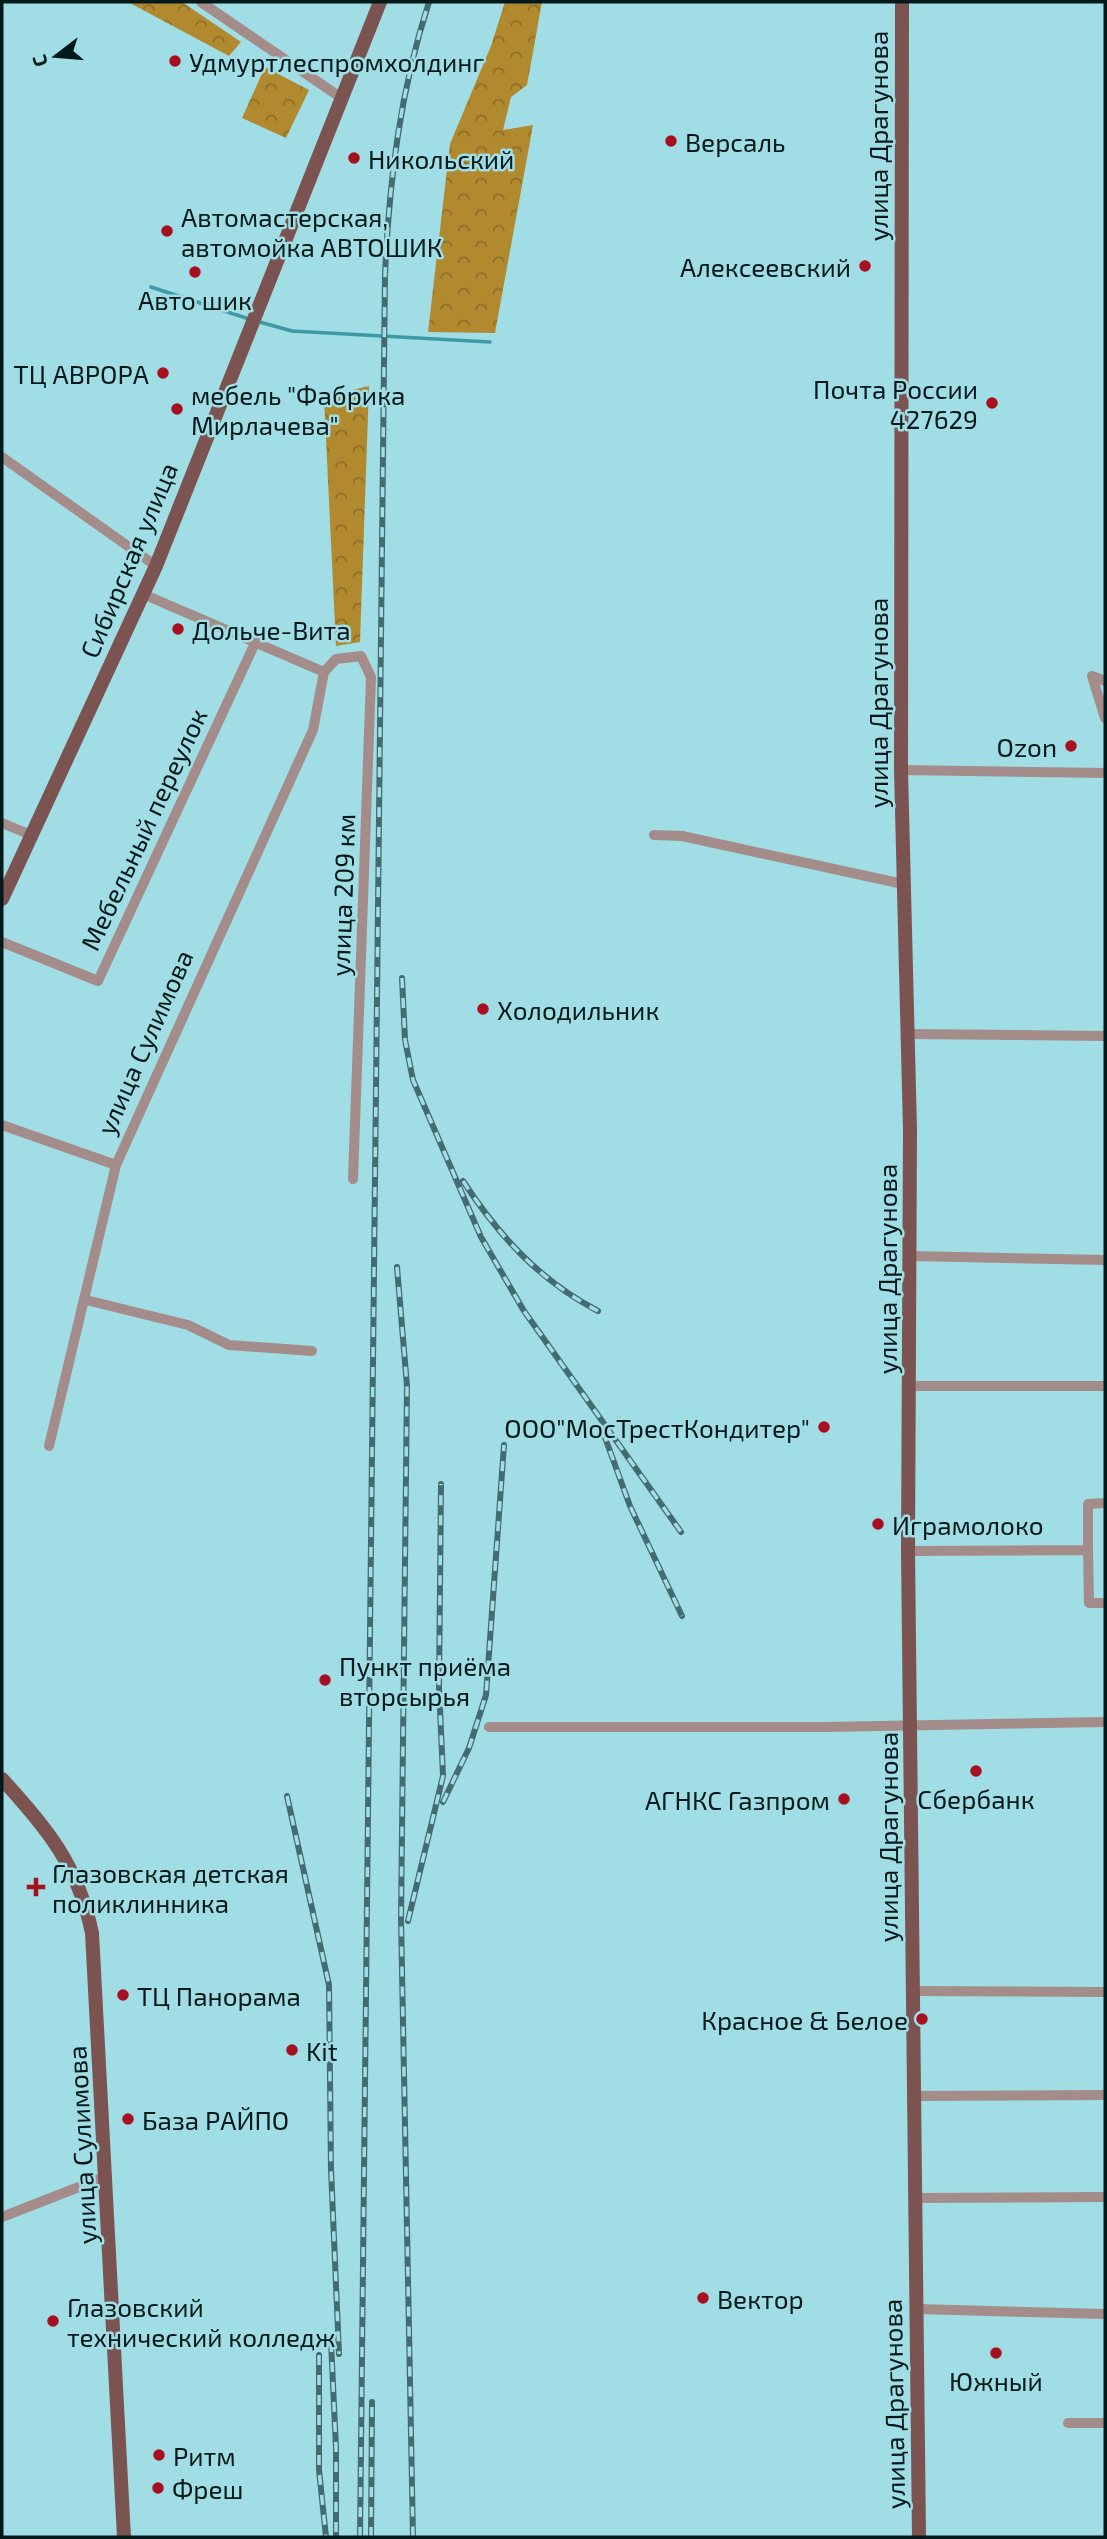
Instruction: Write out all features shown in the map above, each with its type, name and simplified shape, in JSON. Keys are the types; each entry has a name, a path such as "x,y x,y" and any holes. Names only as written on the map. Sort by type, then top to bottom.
{"main road":[{"name":"Сибирская улица","path":"2,899 156,566 340,97 380,2"},
{"name":"улица Драгунова","path":"902,2 901,770 911,1256 908,1551 919,2537"},
{"name":"улица Сулимова","path":"2,1779 64,1853 87,1907 92,1933 99,2022 124,2537"}],"street":[{"path":"201,2 340,97"},
{"path":"2,457 156,566"},
{"path":"143,594 324,671"},
{"name":"Мебельный переулок","path":"2,942 98,981 256,641"},
{"name":"улица 209 км","path":"324,671 336,659 361,656 371,677 353,1180"},
{"name":"улица Сулимова","path":"49,1446 86,1300 116,1165 313,730 324,671"},
{"path":"1105,681 1092,676 1105,718"},
{"path":"901,770 1105,773"},
{"path":"2,823 32,835"},
{"path":"654,835 682,836 903,884"},
{"path":"908,1034 1105,1036"},
{"path":"2,1125 116,1165"},
{"path":"911,1256 1105,1260"},
{"path":"86,1300 188,1325 229,1345 312,1351"},
{"path":"910,1386 1105,1386"},
{"path":"1105,1503 1088,1504 1087,1550 1089,1603 1105,1603"},
{"path":"908,1551 1087,1550"},
{"path":"489,1727 911,1726 1105,1722"},
{"path":"914,1991 1105,1992"},
{"path":"915,2096 1105,2095"},
{"path":"2,2217 107,2176"},
{"path":"916,2198 1105,2197"},
{"path":"917,2309 1105,2314"},
{"path":"1068,2423 1105,2423"}],"green space":[{"path":"128,2 182,2 241,42 229,56"},
{"path":"505,2 542,2 527,85 511,97 503,130 533,125 495,333 428,332 450,144 491,46"},
{"path":"265,67 309,90 286,138 242,118"},
{"path":"369,386 360,642 336,646 324,397"}],"waterway":[{"path":"151,287 249,319"},
{"path":"256,321 292,331 490,342"}],"railway":[{"path":"360,2537 385,275 389,206 403,103 429,2"},
{"path":"402,978 405,1040 413,1080 481,1237 524,1311 681,1532"},
{"path":"463,1181 491,1220 522,1255 557,1285 598,1311"},
{"path":"397,1267 407,1386 401,1919 413,2537"},
{"path":"603,1432 630,1506 682,1616"},
{"path":"443,1802 469,1748 486,1695 504,1445"},
{"path":"408,1921 443,1776 439,1687 441,1484"},
{"path":"287,1796 329,1985 331,2169 339,2354"},
{"path":"331,2342 336,2448 336,2537"},
{"path":"319,2355 319,2470 326,2537"},
{"path":"371,2537 372,2402"}],"place":[{"name":"Удмуртлеспромхолдинг","path":"175,61"},
{"name":"Версаль","path":"671,141"},
{"name":"Никольский","path":"354,158"},
{"name":"Автомастерская, автомойка АВТОШИК","path":"167,231"},
{"name":"Алексеевский","path":"865,266"},
{"name":"Авто шик","path":"195,272"},
{"name":"ТЦ АВРОРА","path":"163,373"},
{"name":"Почта России 427629","path":"992,403"},
{"name":"мебель \"Фабрика Мирлачева\"","path":"177,409"},
{"name":"Дольче-Вита","path":"178,629"},
{"name":"Ozon","path":"1071,746"},
{"name":"Холодильник","path":"483,1009"},
{"name":"ООО\"МосТрестКондитер\"","path":"824,1427"},
{"name":"Играмолоко","path":"878,1524"},
{"name":"Пункт приёма вторсырья","path":"325,1680"},
{"name":"Сбербанк","path":"976,1771"},
{"name":"АГНКС Газпром","path":"844,1799"},
{"name":"Глазовская детская поликлинника","path":"36,1887"},
{"name":"ТЦ Панорама","path":"123,1995"},
{"name":"Красное & Белое","path":"922,2019"},
{"name":"Kit","path":"292,2050"},
{"name":"База РАЙПО","path":"128,2119"},
{"name":"Вектор","path":"703,2298"},
{"name":"Глазовский технический колледж","path":"53,2321"},
{"name":"Южный","path":"996,2353"},
{"name":"Ритм","path":"159,2455"},
{"name":"Фреш","path":"158,2488"}]}
